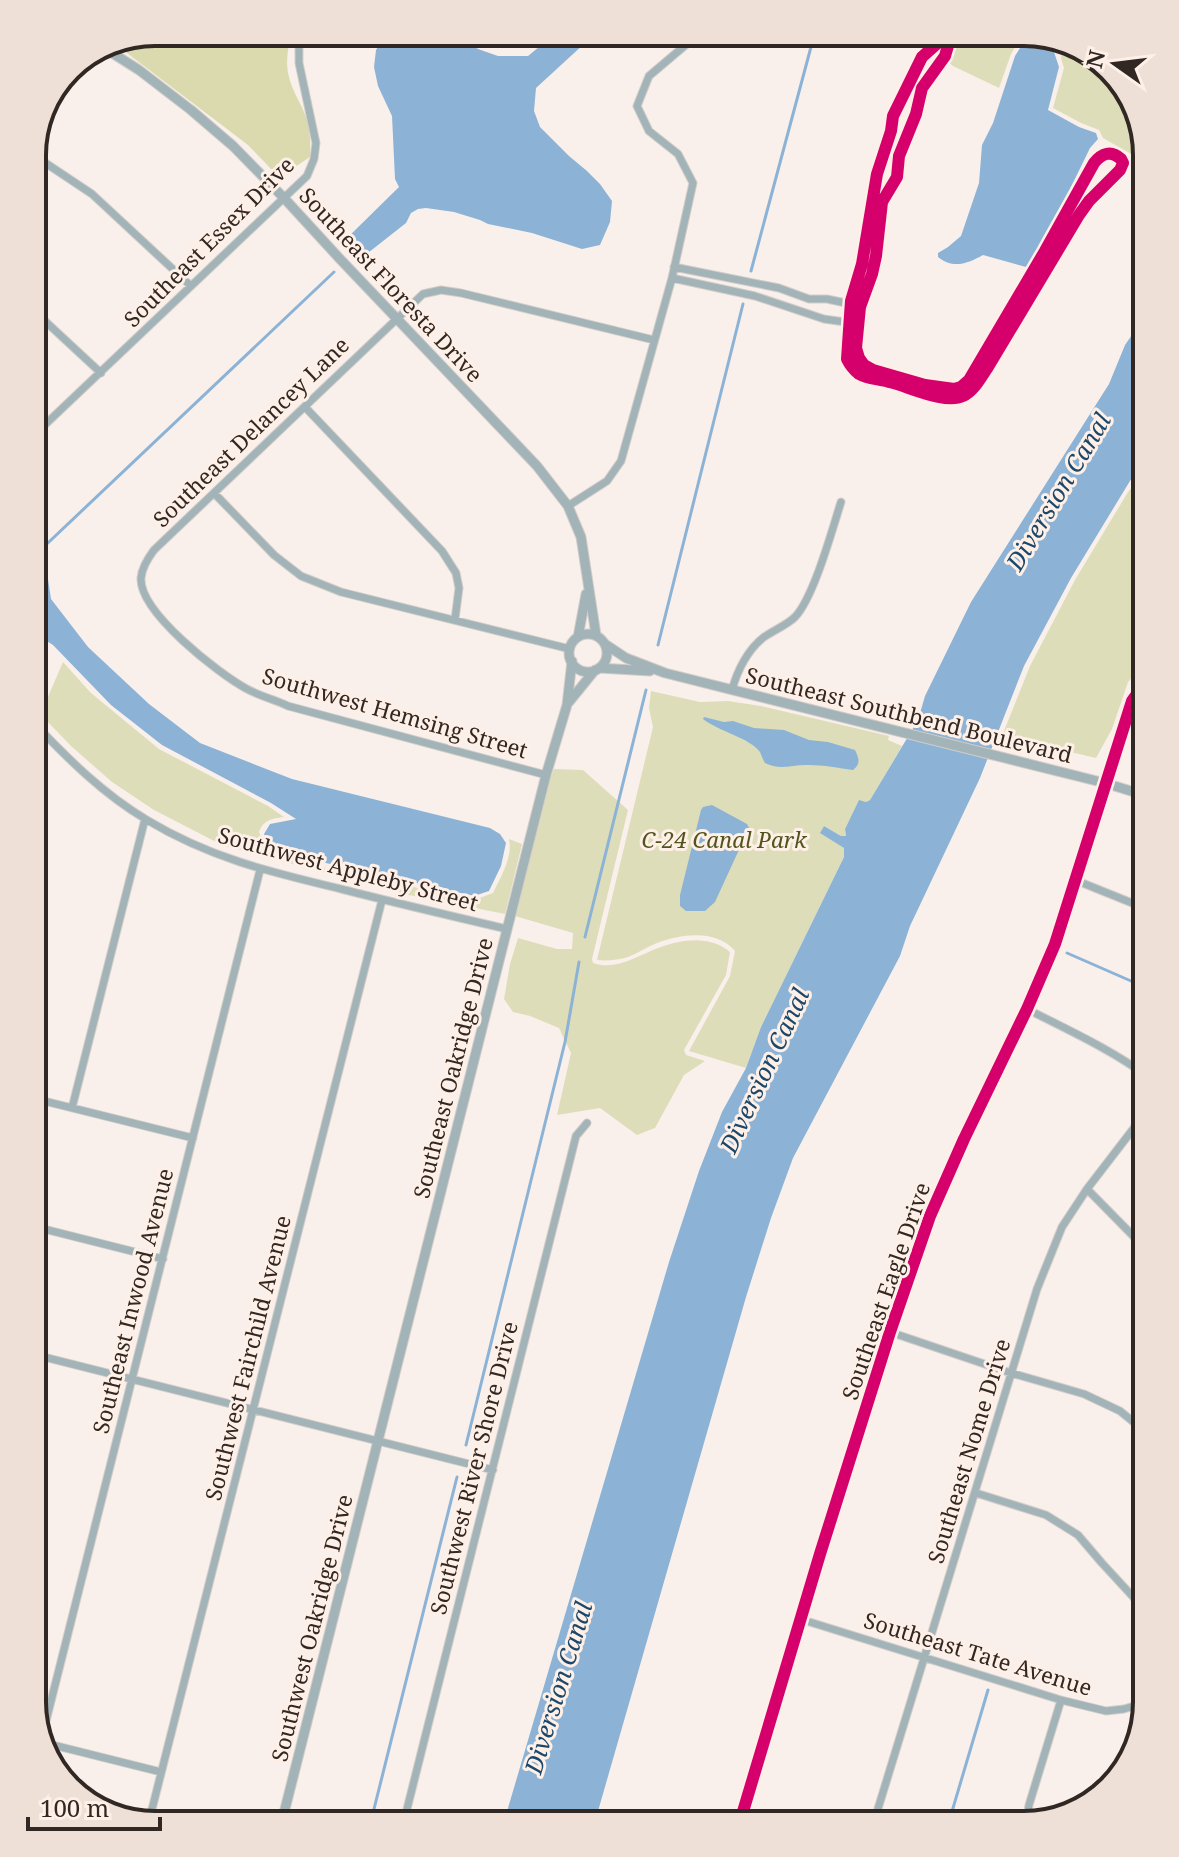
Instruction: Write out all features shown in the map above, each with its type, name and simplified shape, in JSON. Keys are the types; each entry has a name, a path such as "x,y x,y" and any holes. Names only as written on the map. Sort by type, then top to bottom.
{"street":[{"name":"Southeast Essex Drive","path":"46,424 307,176 316,143 299,63 299,46"},
{"path":"568,506 607,481 621,461 672,278 693,183 678,154 649,131 637,106 649,76 684,46"},
{"path":"934,46 922,57 898,103 877,174 876,256 853,324 847,359 861,376 908,384 922,392 954,398 964,396 970,385 1021,292 1094,163 1105,154 1116,154 1123,163 1120,170 1089,201 988,367 970,385"},
{"path":"853,324 851,304 876,210 897,177 899,156 916,114 922,88 945,56 948,46"},
{"name":"Southeast Floresta Drive","path":"114,54 191,110 233,146 537,466 568,506 581,537 596,635"},
{"path":"892,126 908,131"},
{"path":"46,163 92,194 191,286"},
{"path":"1061,222 1071,229"},
{"path":"674,267 779,288 809,299 827,299 860,307"},
{"path":"714,287 717,275"},
{"path":"672,278 755,296 824,319 853,324"},
{"name":"Southeast Delancey Lane","path":"141,580 145,562 154,550 423,294 441,290 461,293 654,340"},
{"path":"1021,292 1029,298"},
{"path":"46,322 101,373"},
{"path":"305,407 442,551 456,573 459,588 455,619"},
{"path":"214,493 274,555 301,576 341,592 570,649"},
{"path":"732,690 751,650 761,639 794,618 807,600 841,502"},
{"name":"Southwest Hemsing Street","path":"141,580 145,597 167,624 219,671 248,689 288,706 546,775"},
{"name":"Southeast Floresta Drive","path":"578,637 587,587"},
{"path":"596,635 605,644 607,654 597,669 584,671 572,661 570,649 578,637 596,635"},
{"name":"Southeast Southbend Boulevard","path":"605,644 626,658 661,672 1133,792"},
{"name":"Southeast Oakridge Drive","path":"378,1441 546,775 567,705 572,661"},
{"name":"Southeast Southbend Boulevard","path":"597,669 661,672"},
{"name":"Southeast Oakridge Drive","path":"567,705 597,669"},
{"name":"Southeast Eagle Drive","path":"743,1811 890,1332 930,1216 1055,944 1133,700"},
{"name":"Southwest Appleby Street","path":"46,736 110,796 145,819 206,851 260,870 507,929"},
{"path":"72,1108 145,819"},
{"name":"Southeast Inwood Avenue","path":"47,1716 260,870"},
{"path":"1075,880 1133,903"},
{"name":"Southwest Fairchild Avenue","path":"151,1811 382,900"},
{"path":"1027,1009 1106,1049 1133,1067"},
{"path":"46,1102 193,1138"},
{"name":"Southwest River Shore Drive","path":"407,1811 576,1136 587,1123"},
{"name":"Southeast Nome Drive","path":"877,1811 1037,1289 1062,1227 1133,1129"},
{"path":"1087,1189 1133,1236"},
{"path":"46,1230 163,1259"},
{"path":"890,1332 1084,1394 1120,1411 1133,1422"},
{"path":"46,1358 493,1470"},
{"name":"Southwest Oakridge Drive","path":"285,1811 378,1441"},
{"path":"976,1493 1046,1515 1078,1535 1133,1596"},
{"name":"Southeast Tate Avenue","path":"800,1619 1061,1700 1106,1711 1133,1706"},
{"path":"1028,1811 1061,1700"},
{"path":"55,1745 161,1772"}],"green space":[{"path":"155,46 289,46 288,71 308,123 310,157 286,173 271,169 248,145 124,51"},
{"path":"953,46 1016,46 999,88 948,62"},
{"path":"1062,53 1075,59 1075,104 1120,104 1129,127 1133,155 1103,138 1099,130 1053,108 1064,68"},
{"path":"1133,486 1133,677 1128,682 1112,729 1096,758 1002,736 1030,666 1075,580"},
{"path":"63,662 91,693 159,749 284,817 266,822 259,832 271,856 474,900 493,893 508,860 509,839 522,844 505,914 409,895 222,845 154,810 112,782 46,720 46,701"},
{"name":"C-24 Canal Park","path":"651,691 700,702 728,701 761,706 889,736 888,740 902,746 870,800 859,801 845,829 846,836 824,826 821,832 844,848 844,857 761,1027 746,1068 689,1051 730,976 735,951 727,944 709,936 677,937 624,958 597,960 653,727 649,708"},
{"path":"554,769 583,770 628,810 593,963 618,964 677,942 696,940 714,943 730,952 726,975 684,1050 686,1055 705,1061 684,1075 655,1128 637,1135 600,1108 557,1115 571,1053 559,1028 513,1012 504,999 518,938 557,949 572,949 573,933 515,916"}],"water":[{"path":"379,46 473,46 498,56 528,56 540,46 582,46 536,88 534,111 540,127 600,184 612,201 610,222 600,245 582,249 454,212 426,208 411,213 406,223 359,260 343,245 344,241 399,187 395,179 392,116 378,86 374,67"},
{"path":"1034,46 1054,52 1059,67 1048,110 1096,133 1098,139 1090,148 1034,263 1026,267 983,255 960,264 949,263 938,257 938,253 961,236 979,183 982,145 1020,48"},
{"name":"Diversion Canal","path":"1133,333 1133,476 1071,578 1024,666 980,778 910,926 900,956 793,1158 746,1297 598,1811 507,1811 669,1262 699,1171 722,1112 746,1068 761,1027 844,857 844,848 820,833 824,826 846,836 845,829 859,800 870,800 918,720 925,696 971,602 1109,384"},
{"path":"46,566 51,599 88,647 149,704 200,743 292,779 490,828 500,834 506,843 501,866 489,891 474,896 272,851 264,834 270,824 296,819 162,745 111,705 46,641"},
{"path":"704,717 754,728 784,730 809,740 855,750 858,763 853,770 814,765 771,765 765,763 755,747 709,723"},
{"path":"712,805 749,828 715,902 705,911 686,911 680,906 680,895 701,810"}],"waterway":[{"path":"751,271 811,46"},
{"path":"46,545 334,272"},
{"path":"658,645 743,304"},
{"path":"585,937 646,690"},
{"path":"1067,953 1133,982"},
{"path":"466,1445 565,1042 579,962"},
{"path":"374,1811 457,1477"},
{"path":"952,1811 988,1690"}],"cycle path":[{"path":"934,46 922,57 893,116 877,174 862,264 851,301 847,359 862,376 926,394 955,398 971,391 977,383 1079,215 1123,163 1110,154 1103,155 1094,163 969,380 961,387 925,385 864,365 856,348 860,307 876,256 882,202 897,177 899,156 916,114 922,88 945,56 948,46"},
{"path":"743,1811 820,1554 930,1216 1055,944 1133,700"}]}
